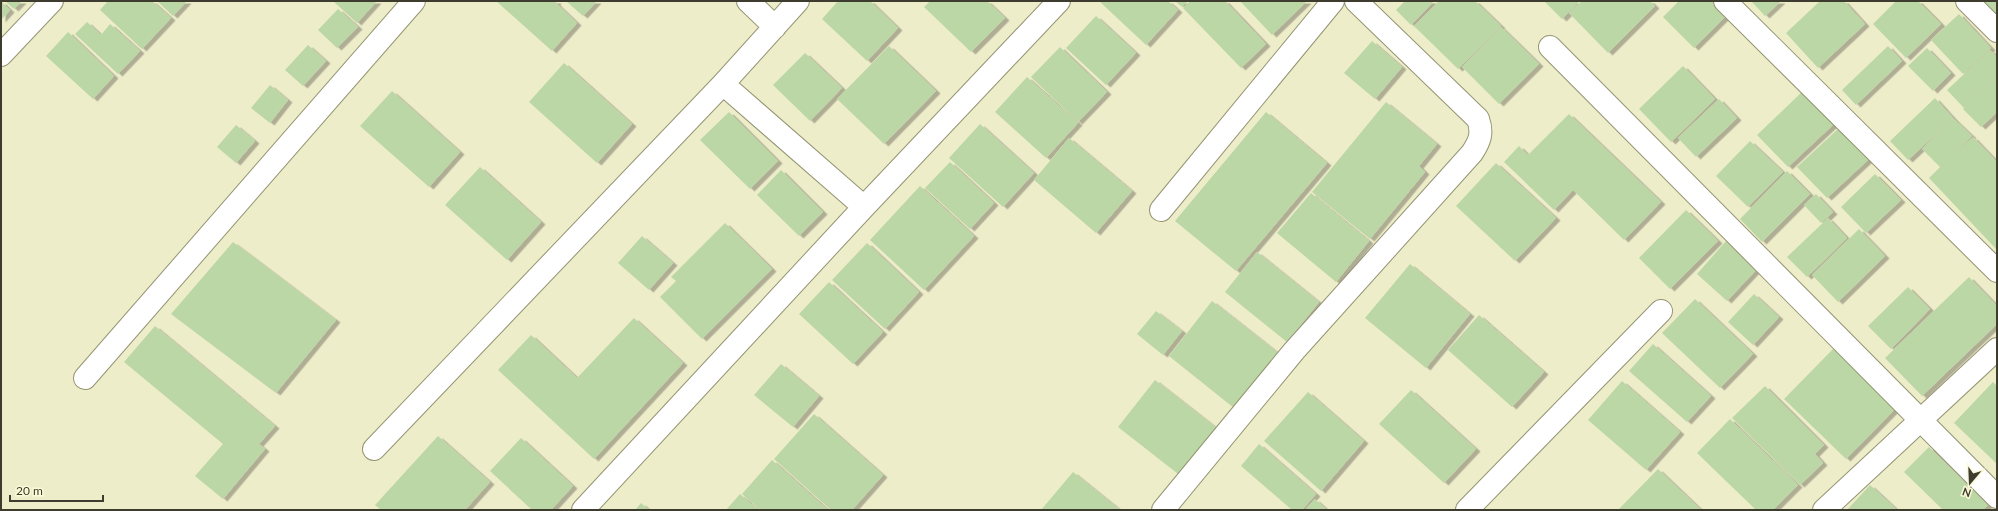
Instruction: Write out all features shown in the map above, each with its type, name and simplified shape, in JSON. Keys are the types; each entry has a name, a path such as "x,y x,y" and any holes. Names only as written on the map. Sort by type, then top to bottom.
{"street":[{"path":"1,55 52,1"},
{"path":"86,378 414,1"},
{"path":"748,1 775,26"},
{"path":"374,449 723,84 798,1"},
{"path":"583,510 864,207 1059,1"},
{"path":"1161,210 1333,1"},
{"path":"1163,510 1294,350 1472,153 1481,136 1481,128 1478,119 1356,1"},
{"path":"1725,1 1997,271"},
{"path":"1967,1 1997,31"},
{"path":"1550,47 1997,497"},
{"path":"723,84 864,207"},
{"path":"1467,510 1661,311"},
{"path":"1824,510 1997,349"}],"building":[{"path":"1,1 10,10 1,20"},
{"path":"5,1 22,1 14,9"},
{"path":"108,1 152,1 171,18 142,49 100,10"},
{"path":"157,1 187,1 173,16"},
{"path":"333,1 377,1 357,23"},
{"path":"496,1 557,1 556,3 577,23 552,51"},
{"path":"566,1 597,1 583,16"},
{"path":"838,1 870,1 898,28 867,61 822,19"},
{"path":"930,1 987,1 1005,18 971,52 924,7"},
{"path":"1099,1 1168,1 1178,10 1146,45"},
{"path":"1175,1 1188,1 1182,7"},
{"path":"1190,1 1225,1 1266,44 1241,68 1183,8"},
{"path":"1240,1 1307,1 1272,35"},
{"path":"1405,1 1434,1 1411,25 1396,10"},
{"path":"1439,1 1475,1 1501,26 1458,69 1414,26"},
{"path":"1544,1 1580,1 1562,19"},
{"path":"1582,1 1650,1 1655,6 1608,53 1569,13"},
{"path":"1679,1 1715,1 1728,14 1694,48 1663,17"},
{"path":"1751,1 1781,1 1765,16"},
{"path":"1820,1 1844,1 1865,24 1818,68 1786,33"},
{"path":"1896,1 1918,1 1941,24 1906,58 1873,24"},
{"path":"1982,1 1997,1 1997,17"},
{"path":"338,9 358,27 337,48 318,30"},
{"path":"1959,14 1991,48 1963,74 1931,40"},
{"path":"1096,16 1136,53 1106,85 1066,48"},
{"path":"87,22 101,35 110,24 140,51 118,74 75,34"},
{"path":"1501,27 1539,64 1499,104 1462,67"},
{"path":"68,32 114,76 93,99 46,56"},
{"path":"1372,41 1402,67 1375,99 1344,73"},
{"path":"308,45 326,61 303,86 285,70"},
{"path":"889,46 936,91 884,144 837,99"},
{"path":"1888,46 1902,61 1856,105 1842,90"},
{"path":"1060,47 1107,92 1078,122 1031,77"},
{"path":"1927,48 1951,73 1933,91 1908,66"},
{"path":"1990,50 1997,57 1997,76 1964,108 1947,90"},
{"path":"805,53 842,88 810,121 773,85"},
{"path":"564,63 632,124 597,163 529,102"},
{"path":"1683,66 1715,99 1671,142 1639,109"},
{"path":"1027,77 1078,123 1046,158 995,112"},
{"path":"1997,77 1997,112 1981,127 1963,109"},
{"path":"270,85 288,100 270,123 251,108"},
{"path":"1804,90 1835,123 1788,167 1757,135"},
{"path":"392,91 460,152 429,187 360,126"},
{"path":"1935,98 1953,118 1908,160 1890,141"},
{"path":"1719,99 1737,118 1696,157 1678,138"},
{"path":"1386,102 1437,144 1419,166 1425,172 1370,239 1312,192"},
{"path":"729,112 778,161 750,189 700,140"},
{"path":"1266,112 1327,163 1236,271 1175,221"},
{"path":"1569,114 1661,202 1624,240 1573,190 1554,210 1504,162 1519,146 1528,155"},
{"path":"1953,118 1972,136 1954,155 1973,137 1997,162 1997,250 1929,178 1940,167 1922,149"},
{"path":"980,124 1034,173 1003,207 949,158"},
{"path":"236,125 255,141 236,163 217,147"},
{"path":"1838,129 1868,160 1827,198 1797,167"},
{"path":"1069,138 1132,191 1096,233 1034,180"},
{"path":"1750,141 1783,172 1748,207 1716,176"},
{"path":"950,162 994,203 970,229 925,188"},
{"path":"1496,163 1556,218 1515,261 1456,206"},
{"path":"480,167 541,222 507,260 445,205"},
{"path":"781,170 823,212 799,236 757,195"},
{"path":"1787,171 1810,194 1762,242 1740,219"},
{"path":"1875,174 1901,200 1866,233 1841,207"},
{"path":"920,186 974,236 924,290 870,240"},
{"path":"1311,193 1369,241 1336,282 1277,233"},
{"path":"1816,194 1833,212 1821,223 1804,205"},
{"path":"1686,210 1718,241 1670,289 1639,258"},
{"path":"1828,218 1847,238 1807,277 1787,257"},
{"path":"725,223 772,269 702,339 660,297 676,281 671,277"},
{"path":"1859,229 1885,256 1838,302 1812,275"},
{"path":"642,236 673,263 649,290 618,263"},
{"path":"1726,241 1757,269 1727,301 1697,274"},
{"path":"233,242 336,320 276,393 171,314"},
{"path":"867,243 919,292 885,329 832,280"},
{"path":"1257,252 1319,302 1287,342 1225,292"},
{"path":"1410,264 1470,314 1426,368 1365,318"},
{"path":"1969,277 1997,306 1997,324 1922,396 1885,358"},
{"path":"829,282 883,332 853,364 799,314"},
{"path":"1908,287 1930,309 1891,349 1868,326"},
{"path":"1754,294 1779,317 1753,345 1728,322"},
{"path":"1695,299 1753,354 1720,388 1662,333"},
{"path":"1212,301 1278,353 1234,408 1169,356"},
{"path":"1156,311 1182,331 1163,355 1137,334"},
{"path":"1479,315 1544,372 1512,407 1448,350"},
{"path":"634,318 683,363 594,459 498,370 531,335 577,378"},
{"path":"155,326 275,426 259,444 265,449 223,499 195,476 223,444 124,362"},
{"path":"1653,344 1711,396 1687,422 1629,371"},
{"path":"1835,347 1897,407 1846,459 1784,399"},
{"path":"781,364 819,396 793,427 754,395"},
{"path":"1155,380 1219,430 1182,477 1118,427"},
{"path":"1622,381 1680,432 1646,470 1588,420"},
{"path":"1993,382 1997,386 1997,464 1954,423"},
{"path":"1765,386 1824,445 1815,454 1823,463 1800,485 1732,418"},
{"path":"1411,390 1476,449 1444,483 1379,424"},
{"path":"1308,392 1364,441 1321,491 1264,441"},
{"path":"814,414 883,475 852,510 831,510 774,459"},
{"path":"1730,419 1798,485 1773,510 1756,510 1697,453"},
{"path":"438,436 490,482 465,510 381,510 375,505"},
{"path":"521,438 573,486 551,510 532,510 490,471"},
{"path":"1259,444 1316,494 1302,510 1292,510 1241,466"},
{"path":"1929,447 1988,505 1983,510 1943,510 1904,472"},
{"path":"772,460 828,510 760,510 742,494"},
{"path":"1658,469 1701,510 1618,510"},
{"path":"1073,472 1120,510 1041,510"},
{"path":"1870,485 1897,510 1847,510"},
{"path":"740,494 758,510 726,510"},
{"path":"1315,499 1327,510 1305,510"},
{"path":"641,503 649,510 635,510"}]}
